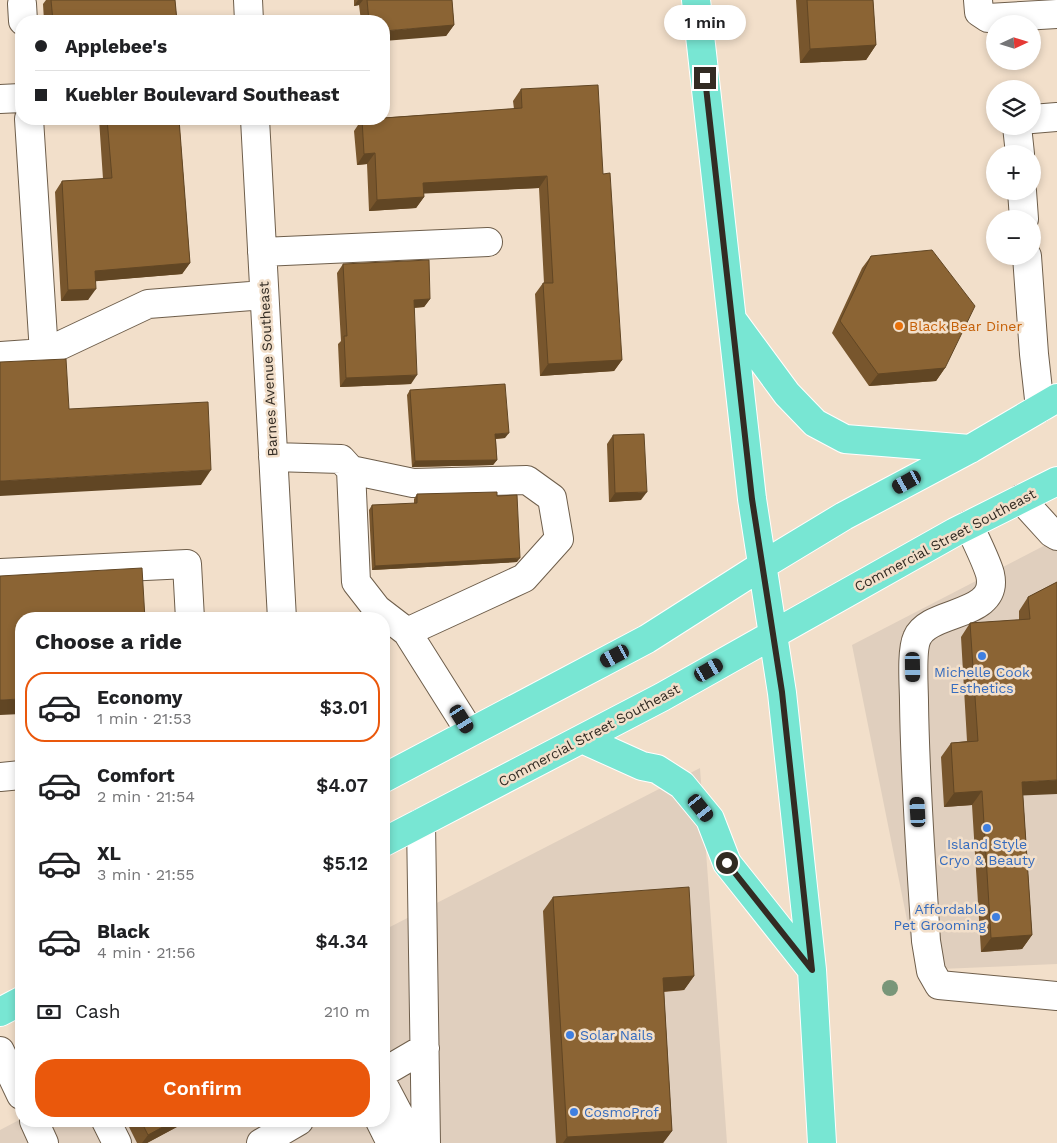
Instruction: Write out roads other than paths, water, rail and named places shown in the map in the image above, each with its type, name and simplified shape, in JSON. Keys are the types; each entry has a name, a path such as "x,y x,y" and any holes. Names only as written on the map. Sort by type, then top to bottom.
{"main road":[{"path":"696,0 752,499 782,692 812,970 822,1143"},
{"path":"732,319 787,394 815,423 845,439 970,449"},
{"path":"390,775 647,638 844,516 970,449 1049,403"},
{"name":"Commercial Street Southeast","path":"390,839 662,697 773,633 969,525 1057,481"},
{"path":"582,739 642,766 657,769 682,785 710,819 727,863 812,970"},
{"path":"0,1012 15,1004"}],"street":[{"path":"248,0 249,15"},
{"path":"978,0 980,12 988,18 1057,14"},
{"path":"0,99 15,98"},
{"path":"1041,118 1057,117"},
{"path":"29,125 44,353"},
{"name":"Barnes Avenue Southeast","path":"255,125 282,612"},
{"path":"262,252 488,242"},
{"path":"1028,265 1034,354 1049,403"},
{"path":"0,356 44,353 148,304 264,295"},
{"path":"273,457 341,459 351,470 413,483 527,480 552,498 558,540 524,578 407,632"},
{"path":"351,470 356,582 381,612"},
{"path":"1021,499 1057,536"},
{"path":"969,525 990,574 990,588 986,598 975,606 937,622 922,631 916,639 913,667 914,738 926,940 931,971 939,985 1057,996"},
{"path":"0,573 187,564 190,612"},
{"path":"390,619 407,632 470,732"},
{"path":"0,777 15,776"},
{"path":"421,823 426,1143"},
{"path":"390,1068 424,1048"},
{"path":"0,1051 15,1082"},
{"path":"390,1097 414,1143"},
{"path":"37,1127 44,1143"},
{"path":"109,1127 117,1143"},
{"path":"261,1143 289,1127"},
{"path":"383,1127 391,1143"}],"place":[{"name":"Black Bear Diner","path":"899,326"},
{"name":"Michelle Cook Esthetics","path":"982,656"},
{"name":"Island Style Cryo & Beauty","path":"987,828"},
{"name":"Affordable Pet Grooming","path":"996,917"},
{"name":"Solar Nails","path":"570,1035"},
{"name":"CosmoProf","path":"574,1112"}]}
